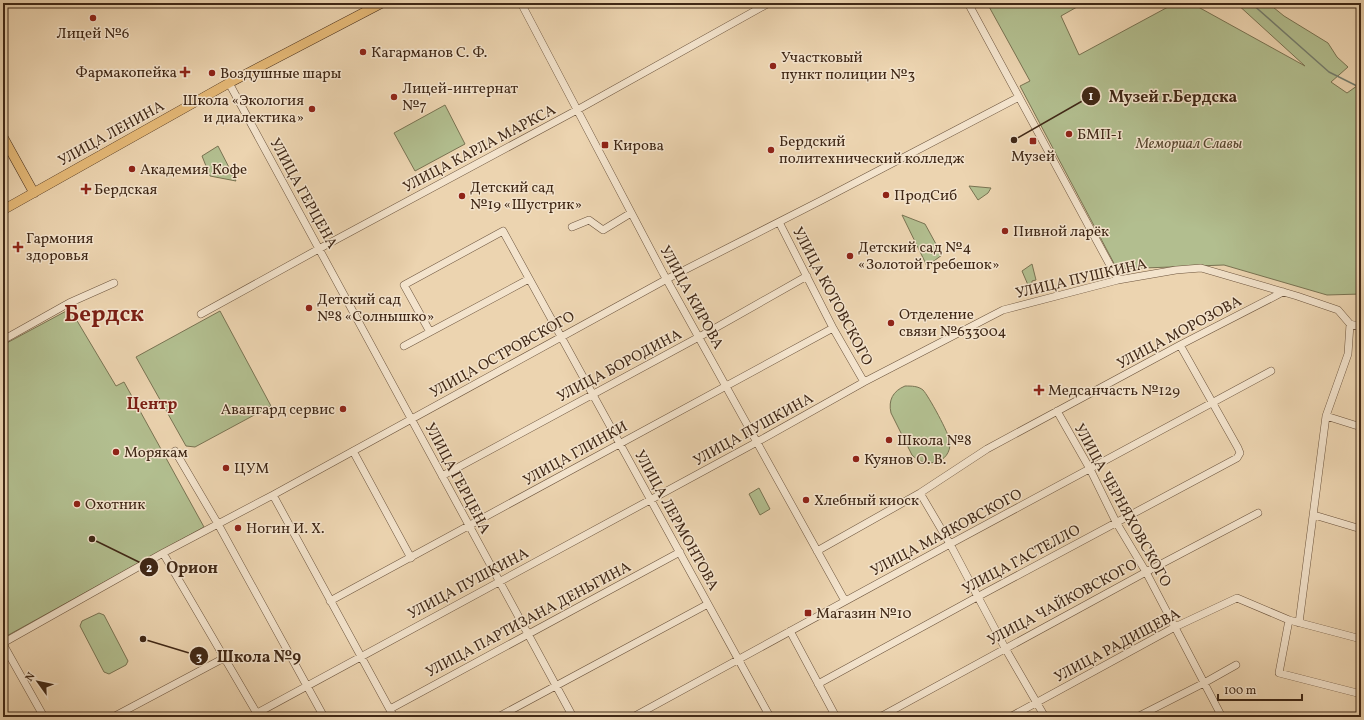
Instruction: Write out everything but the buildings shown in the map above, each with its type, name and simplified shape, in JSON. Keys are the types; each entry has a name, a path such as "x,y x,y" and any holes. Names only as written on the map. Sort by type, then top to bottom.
{"main road":[{"name":"УЛИЦА ЛЕНИНА","path":"3,210 229,84 382,3"},
{"path":"3,137 34,193"}],"street":[{"name":"УЛИЦА КИРОВА","path":"521,3 667,280 845,601"},
{"name":"УЛИЦА КАРЛА МАРКСА","path":"201,314 577,110 769,3"},
{"path":"968,3 1118,280"},
{"name":"УЛИЦА ГЕРЦЕНА","path":"229,84 573,717"},
{"name":"УЛИЦА ОСТРОВСКОГО","path":"3,644 163,553 273,495 561,337 667,280 1019,97"},
{"path":"572,228 589,220 603,230 631,213"},
{"name":"УЛИЦА КОТОВСКОГО","path":"779,222 833,328 864,382"},
{"name":"УЛИЦА ЛЕРМОНТОВА","path":"430,332 404,285 503,231 769,715"},
{"name":"УЛИЦА ПУШКИНА","path":"250,717 258,715 360,656 757,442 864,382 1003,310 1118,280 1176,270 1201,268 1297,296 1338,310 1350,324"},
{"name":"УЛИЦА БОРОДИНА","path":"442,476 699,337 807,276"},
{"path":"404,346 529,279"},
{"path":"3,340 69,303 114,283"},
{"name":"УЛИЦА МОРОЗОВА","path":"817,551 920,493 987,449 1180,345 1283,292"},
{"path":"1300,622 1326,416 1348,354 1350,324 1361,327"},
{"name":"УЛИЦА ГЛИНКИ","path":"330,601 833,328"},
{"path":"1180,345 1212,403"},
{"name":"УЛИЦА МАЯКОВСКОГО","path":"633,717 1271,371"},
{"name":"УЛИЦА ГАСТЕЛЛО","path":"818,684 1237,458 1240,453 1238,448 1212,403"},
{"name":"УЛИЦА ЧЕРНЯХОВСКОГО","path":"1057,411 1090,469 1116,522 1146,572 1222,717"},
{"path":"1326,416 1361,427"},
{"path":"175,451 218,524 324,717"},
{"path":"353,451 411,558"},
{"path":"920,493 950,544 979,596 1005,648 1038,702 1045,717"},
{"path":"273,495 394,717"},
{"name":"УЛИЦА ЧАЙКОВСКОГО","path":"880,717 1005,648 1258,513"},
{"path":"1314,515 1361,529"},
{"name":"УЛИЦА ПАРТИЗАНА ДЕНЬГИНА","path":"390,709 680,552"},
{"path":"163,553 258,715"},
{"name":"УЛИЦА РАДИЩЕВА","path":"1010,717 1175,627 1237,598 1289,620"},
{"path":"498,717 708,604"},
{"path":"1361,640 1289,620 1279,673 1361,694"},
{"path":"790,631 836,717"},
{"path":"3,644 44,717"},
{"path":"113,717 224,658"},
{"path":"1137,717 1236,665"},
{"path":"760,717 769,715"}],"green space":[{"name":"Мемориал Славы","path":"987,3 1084,3 1061,16 1079,55 1168,7 1166,3 1191,3 1305,66 1236,3 1268,3 1284,16 1328,43 1337,57 1348,67 1331,82 1347,93 1361,83 1361,294 1327,295 1224,265 1117,269 1020,86 1030,81"},
{"path":"445,105 465,144 415,171 394,133"},
{"path":"218,146 236,181 210,176 202,156"},
{"path":"969,186 991,188 988,193 978,200"},
{"path":"902,215 925,224 942,255 927,266"},
{"path":"1032,264 1036,280 1032,281 1032,283 1028,285 1022,271"},
{"path":"70,309 116,386 124,382 204,527 3,638 3,345"},
{"path":"220,311 271,406 195,447 186,446 136,357"},
{"path":"905,386 917,387 923,390 943,424 949,438 949,449 946,455 936,462 924,462 912,455 891,413 890,404 892,396 897,390"},
{"path":"759,488 770,509 760,515 749,494"},
{"path":"99,613 104,615 128,661 126,665 109,674 104,672 80,626 82,621"}],"waterway":[{"path":"1251,3 1329,72 1361,88"}],"place":[{"name":"Лицей №6","path":"93,18"},
{"name":"Кагарманов С. Ф.","path":"363,52"},
{"name":"Участковый пункт полиции №3","path":"773,66"},
{"name":"Фармакопейка","path":"185,72"},
{"name":"Воздушные шары","path":"212,73"},
{"name":"Лицей-интернат №7","path":"394,97"},
{"name":"Школа «Экология и диалектика»","path":"312,109"},
{"name":"БМП-1","path":"1069,134"},
{"name":"Музей г.Бердска","path":"1014,140"},
{"name":"Музей","path":"1033,141"},
{"name":"Кирова","path":"605,145"},
{"name":"Бердский политехнический колледж","path":"771,150"},
{"name":"Академия Кофе","path":"132,169"},
{"name":"Бердская","path":"86,189"},
{"name":"ПродСиб","path":"886,195"},
{"name":"Детский сад №19 «Шустрик»","path":"462,196"},
{"name":"Пивной ларёк","path":"1005,231"},
{"name":"Гармония здоровья","path":"18,247"},
{"name":"Детский сад №4 «Золотой гребешок»","path":"850,256"},
{"name":"Детский сад №8 «Солнышко»","path":"309,308"},
{"name":"Отделение связи №633004","path":"891,323"},
{"name":"Медсанчасть №129","path":"1039,390"},
{"name":"Авангард сервис","path":"343,409"},
{"name":"Школа №8","path":"889,440"},
{"name":"Морякам","path":"116,452"},
{"name":"Куянов О. В.","path":"856,459"},
{"name":"ЦУМ","path":"226,468"},
{"name":"Хлебный киоск","path":"806,500"},
{"name":"Охотник","path":"77,504"},
{"name":"Ногин И. Х.","path":"238,528"},
{"name":"Орион","path":"92,539"},
{"name":"Магазин №10","path":"808,613"},
{"name":"Школа №9","path":"143,639"}],"district":[{"name":"Бердск","path":"104,313"},
{"name":"Центр","path":"152,403"}]}
